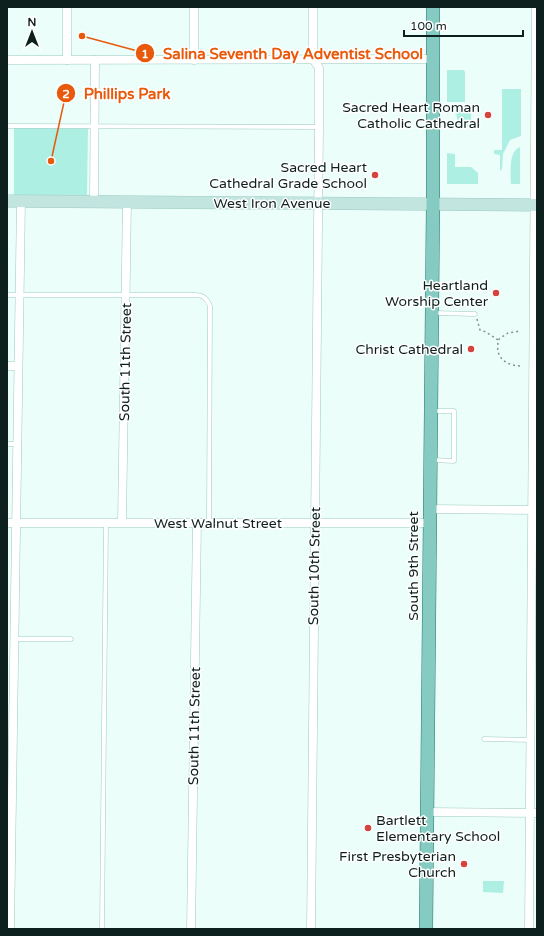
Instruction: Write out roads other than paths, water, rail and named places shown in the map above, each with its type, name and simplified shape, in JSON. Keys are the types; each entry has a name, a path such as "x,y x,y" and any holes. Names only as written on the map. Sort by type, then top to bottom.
{"main road":[{"name":"South 9th Street","path":"426,929 429,523 434,204 433,7"}],"street":[{"path":"67,60 68,7"},
{"path":"194,7 194,60"},
{"name":"South 10th Street","path":"311,929 319,127 319,68 313,59 313,7"},
{"path":"529,929 534,813 532,740 535,510 536,7"},
{"path":"7,60 433,60"},
{"path":"94,202 95,60"},
{"name":"West Iron Avenue","path":"7,201 536,205"},
{"path":"10,929 21,201"},
{"name":"South 11th Street","path":"122,522 127,202"},
{"path":"7,366 18,366"},
{"path":"430,509 535,510"},
{"name":"West Walnut Street","path":"7,524 106,522 429,523"},
{"name":"South 11th Street","path":"191,929 197,523"},
{"path":"427,812 534,813"}],"lane":[{"path":"7,126 319,127"},
{"path":"7,295 202,295 207,300 210,306 209,523"},
{"path":"432,313 475,314"},
{"path":"430,460 454,461 454,411 431,411"},
{"path":"7,444 17,444"},
{"path":"102,929 106,522"},
{"path":"14,639 71,639"},
{"path":"484,739 532,740"}],"place":[{"name":"Salina Seventh Day Adventist School","path":"82,36"},
{"name":"Sacred Heart Roman Catholic Cathedral","path":"488,115"},
{"name":"Phillips Park","path":"51,161"},
{"name":"Sacred Heart Cathedral Grade School","path":"375,175"},
{"name":"Heartland Worship Center","path":"496,293"},
{"name":"Christ Cathedral","path":"471,349"},
{"name":"Bartlett Elementary School","path":"368,828"},
{"name":"First Presbyterian Church","path":"464,864"}]}
